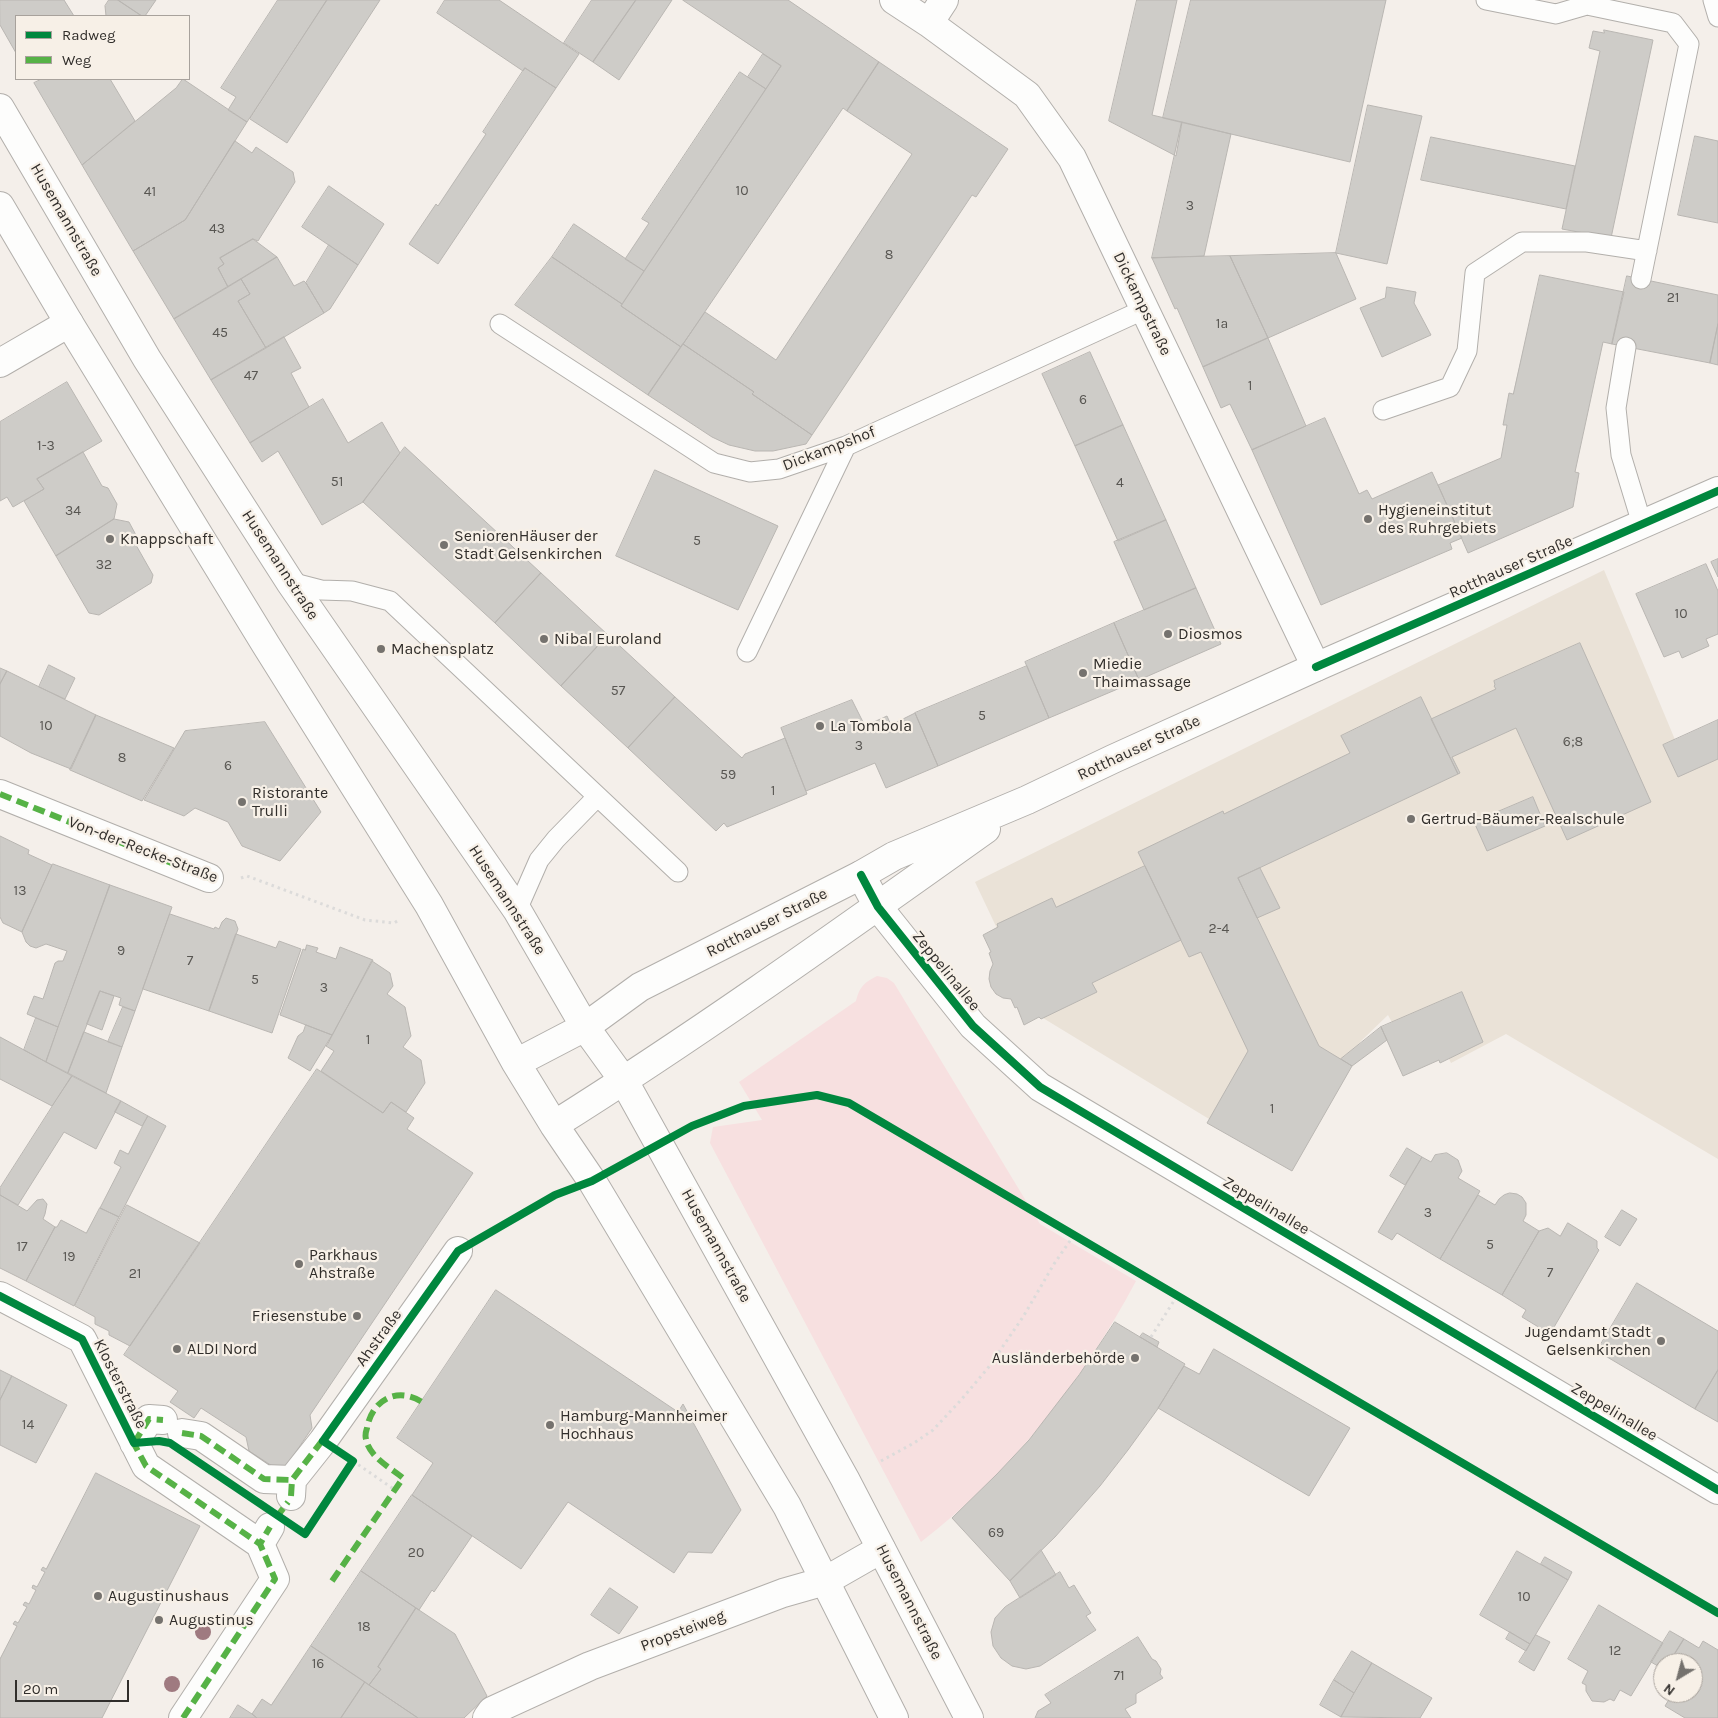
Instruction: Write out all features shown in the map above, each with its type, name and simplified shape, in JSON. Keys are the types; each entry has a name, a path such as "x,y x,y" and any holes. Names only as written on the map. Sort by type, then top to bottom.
{"main road":[{"name":"Dickampstraße","path":"894,0 929,23 1027,95 1072,158 1316,667"},
{"path":"929,23 944,0"},
{"name":"Husemannstraße","path":"0,108 147,359 290,582 517,910 585,1027 624,1081 882,1549 969,1718"},
{"path":"0,206 69,323 266,645 429,905 516,1063 554,1125 592,1181 781,1498 894,1718"},
{"path":"0,363 69,323"},
{"name":"Rotthauser Straße","path":"516,1063 585,1027 640,988 894,856 1027,800 1316,667 1718,491"},
{"name":"Von-der-Recke-Straße","path":"0,794 209,878"},
{"name":"Rotthauser Straße","path":"554,1125 624,1081 878,907 1027,800"},
{"name":"Zeppelinallee","path":"861,874 878,907 973,1026 1040,1087 1718,1490"},
{"name":"Ahstraße","path":"279,1511 322,1441 458,1251"},
{"name":"Klosterstraße","path":"0,1296 82,1338 146,1466 279,1511"},
{"name":"Klosterstraße","path":"134,1443 149,1419 201,1436 264,1479 279,1511"},
{"path":"183,1718 275,1579 279,1511"},
{"name":"Propsteiweg","path":"487,1718 492,1712 590,1666 783,1593 825,1581 882,1549"}],"lane":[{"path":"1486,0 1556,14 1587,6 1673,24 1689,44 1641,279"},
{"path":"1713,0 1718,17"},
{"path":"1383,410 1450,387 1467,351 1475,274 1522,242 1587,242 1647,251"},
{"name":"Dickampshof","path":"500,324 714,463 750,472 779,469 846,446 1145,309"},
{"path":"1626,347 1616,408 1621,455 1642,524"},
{"path":"747,652 846,446"},
{"path":"290,582 321,590 352,591 390,601 678,872"},
{"path":"517,910 539,860 556,839 598,796"}],"path":[{"path":"881,1462 933,1430 961,1400 988,1368 1023,1317 1054,1264 1074,1235"},
{"path":"1151,1337 1177,1296"},
{"path":"353,1461 395,1490"},
{"path":"324,1504 345,1472"}],"shaded area":[{"name":"Gertrud-Bäumer-Realschule","path":"1604,570 1681,754 1718,736 1718,1159 1506,1034 1451,1063 1439,1039 1406,1049 1388,1015 1361,1041 1288,1167 1038,1015 975,882"},
{"path":"877,976 887,978 894,983 1040,1224 1136,1281 1093,1354 1042,1423 985,1486 921,1542 710,1143 713,1127 762,1120 739,1082 856,1001 863,986"}],"building":[{"path":"0,0 64,0 73,15 15,15 15,51 0,25"},
{"path":"109,0 118,0 140,15 106,15 105,6"},
{"path":"118,0 156,0 146,15 140,15"},
{"path":"278,0 327,0 247,122 228,110 236,97 221,88"},
{"path":"327,0 380,0 287,143 250,119"},
{"path":"445,0 499,0 579,54 556,88 525,68 523,71 437,13"},
{"path":"592,0 636,0 593,62 564,43"},
{"path":"636,0 672,0 619,80 593,62"},
{"path":"683,0 788,0 879,62 847,111 843,108 681,347 621,306 781,66"},
{"path":"1137,0 1177,0 1152,115 1182,122 1176,156 1109,121"},
{"path":"1191,0 1386,0 1350,162 1163,118"},
{"path":"1604,30 1653,40 1611,238 1562,229 1600,51 1589,48 1593,31 1604,33"},
{"path":"763,54 781,66 766,89 748,77"},
{"path":"879,62 1008,149 976,197 972,195 812,435 752,394 754,392 683,344 705,312 776,360 912,154 847,111"},
{"path":"525,68 556,88 438,264 409,244 436,204 438,206 486,134 483,132"},
{"path":"740,72 766,89 644,271 625,259 649,223 642,219"},
{"path":"40,80 111,80 135,121 82,165 34,83"},
{"path":"182,80 184,80 247,122 185,220 133,251 82,165 176,88"},
{"path":"1368,105 1422,116 1387,264 1336,253"},
{"path":"1182,122 1231,134 1204,256 1152,258"},
{"path":"1695,136 1718,141 1718,223 1678,215"},
{"path":"1431,137 1575,166 1566,209 1421,180"},
{"path":"235,141 252,153 256,147 293,172 295,182 258,241 253,239 220,258 224,264 218,268 228,287 174,319 133,251 185,220"},
{"path":"329,186 384,224 358,265 302,227"},
{"path":"574,224 644,271 622,304 552,257"},
{"path":"253,239 277,257 228,287 218,268 224,264 220,258"},
{"path":"329,245 358,265 330,309 324,313 306,283"},
{"path":"1336,253 1356,299 1268,338 1230,256"},
{"path":"1230,256 1268,338 1203,367 1152,258"},
{"path":"277,257 294,286 304,281 324,313 266,348 238,301 250,294 241,279"},
{"path":"552,257 622,304 621,306 681,347 648,395 515,305"},
{"path":"1540,275 1624,292 1612,344 1603,342 1575,472 1579,473 1573,507 1468,553 1438,485 1501,458 1507,425 1503,425 1509,393 1513,394"},
{"path":"1627,276 1718,295 1718,324 1710,363 1612,344"},
{"path":"241,279 250,294 238,301 266,348 211,380 174,319"},
{"path":"1387,287 1416,292 1414,303 1431,335 1382,357 1360,308 1385,298"},
{"path":"1718,324 1718,365 1710,363"},
{"path":"284,337 301,368 291,373 309,407 250,443 211,380"},
{"path":"1268,338 1306,426 1252,450 1230,404 1221,408 1203,367"},
{"path":"683,344 754,392 752,394 812,435 806,444 773,451 755,451 729,445 712,437 648,395"},
{"path":"1090,352 1123,425 1075,446 1042,374"},
{"path":"67,382 102,441 37,479 44,489 13,507 7,497 0,501 0,422"},
{"path":"323,399 348,443 382,422 400,453 363,502 322,525 278,451 262,462 250,443"},
{"name":"Hygieneinstitut des Ruhrgebiets","path":"1325,418 1359,494 1367,490 1372,499 1432,472 1462,538 1450,543 1452,549 1321,605 1252,450"},
{"path":"1123,425 1166,520 1118,541 1075,446"},
{"path":"405,447 541,573 495,623 363,502"},
{"path":"83,452 102,486 108,488 117,504 114,519 56,556 24,501 44,489 37,479"},
{"path":"655,470 778,526 738,610 616,556"},
{"path":"114,519 129,522 137,537 136,545 153,575 151,583 99,615 89,613 56,556"},
{"path":"1166,520 1196,588 1144,610 1114,542"},
{"path":"1718,559 1718,577 1711,562"},
{"path":"1706,564 1718,591 1718,634 1706,639 1709,646 1682,658 1679,651 1664,657 1636,594"},
{"path":"541,573 608,635 561,686 495,623"},
{"name":"Diosmos","path":"1196,588 1221,644 1139,680 1114,623"},
{"name":"Miedie Thaimassage","path":"1114,623 1139,680 1049,718 1025,662"},
{"path":"608,635 675,697 628,748 561,686"},
{"path":"1580,643 1651,802 1567,840 1516,728 1452,757 1460,773 1458,774 1431,719 1496,689 1494,681"},
{"path":"49,665 75,678 65,699 39,687"},
{"path":"1027,666 1049,718 938,766 915,713"},
{"path":"0,668 7,671 0,684"},
{"path":"7,671 96,715 71,769 31,753 0,736 0,684"},
{"path":"675,697 742,758 745,754 785,738 807,794 727,827 724,823 716,831 628,748"},
{"path":"1421,697 1458,774 1238,878 1319,1046 1352,1066 1292,1171 1207,1123 1248,1051 1201,952 1189,957 1138,852 1223,811 1224,814 1350,753 1341,736"},
{"path":"852,700 865,726 887,716 891,725 915,713 938,766 886,788 875,763 806,791 781,728"},
{"path":"96,715 174,748 142,801 70,770"},
{"path":"1718,720 1718,759 1678,777 1663,745"},
{"path":"265,722 321,812 280,861 242,846 228,822 195,808 184,816 144,800 185,731"},
{"path":"1533,797 1545,826 1487,851 1474,822"},
{"path":"0,836 29,850 28,854 52,865 22,932 3,923 0,917"},
{"path":"53,864 110,885 58,1027 27,1014 34,996 43,999 55,963 63,961 67,951 46,944 36,948 30,946 22,932"},
{"path":"1145,866 1181,940 1092,983 1097,992 1041,1019 1039,1017 1024,1025 1017,1007 1015,1008 1011,999 1003,998 996,994 991,987 989,979 993,964 989,953 991,952 983,935 998,927 997,924 1052,898 1056,907"},
{"path":"1260,868 1280,908 1257,918 1238,878"},
{"path":"110,885 172,907 135,1011 119,1005 121,998 100,991 68,1073 46,1062"},
{"path":"170,914 214,929 215,927 219,929 226,918 235,921 238,929 209,1011 143,989"},
{"path":"236,934 276,948 279,941 301,949 272,1033 209,1011"},
{"path":"307,945 318,948 316,952 336,959 340,947 373,960 332,1035 280,1015 303,949 305,950"},
{"path":"372,961 390,973 393,986 387,994 405,1007 411,1036 403,1047 421,1060 425,1083 406,1112 391,1102 383,1113 321,1071 334,1051 326,1046"},
{"path":"100,991 114,996 102,1030 87,1024"},
{"path":"1462,992 1483,1042 1440,1063 1439,1060 1403,1076 1381,1027"},
{"path":"123,1007 135,1011 122,1047 108,1042"},
{"path":"36,1018 58,1027 46,1062 24,1050"},
{"path":"306,1025 332,1035 310,1071 288,1058 298,1036 303,1032"},
{"path":"1381,1027 1387,1040 1352,1066 1341,1059"},
{"path":"84,1032 122,1047 106,1093 68,1073"},
{"path":"0,1037 72,1076 52,1106 0,1079"},
{"name":"Parkhaus Ahstraße","path":"317,1069 383,1113 391,1102 414,1118 407,1129 473,1173 310,1415 312,1428 285,1468 277,1469 249,1451 246,1437 201,1408 194,1418 170,1402 178,1391 124,1355"},
{"path":"72,1076 121,1101 96,1149 64,1132 18,1205 0,1195 0,1188"},
{"path":"121,1101 148,1116 142,1126 115,1112"},
{"path":"148,1116 166,1126 119,1217 100,1208 121,1167 114,1163 120,1150 128,1154"},
{"path":"1407,1148 1422,1157 1405,1185 1390,1176"},
{"path":"1447,1153 1458,1160 1462,1171 1458,1178 1480,1191 1440,1259 1397,1233 1392,1240 1378,1232 1422,1157 1431,1162 1435,1155"},
{"path":"1510,1193 1522,1197 1526,1203 1526,1215 1523,1221 1539,1231 1502,1295 1440,1259 1478,1195 1495,1205 1504,1195"},
{"path":"0,1195 27,1211 37,1200 43,1199 47,1204 43,1219 55,1227 26,1281 0,1268"},
{"path":"127,1205 200,1243 130,1346 109,1335 109,1331 95,1324 95,1317 75,1306"},
{"path":"100,1208 119,1217 74,1306 26,1281 55,1227 57,1227 61,1220 86,1233"},
{"path":"1622,1210 1637,1219 1620,1246 1605,1237"},
{"path":"1568,1223 1597,1241 1597,1248 1599,1250 1550,1334 1522,1317 1526,1310 1502,1295 1539,1231 1548,1228 1560,1236"},
{"name":"Jugendamt Stadt Gelsenkirchen","path":"1637,1283 1718,1331 1718,1370 1695,1409 1597,1351"},
{"name":"Hamburg-Mannheimer Hochhaus","path":"496,1290 678,1412 683,1404 741,1510 712,1553 688,1552 674,1573 568,1502 521,1569 412,1495 433,1463 397,1438"},
{"path":"1115,1322 1185,1364 1157,1410 1100,1486 1055,1537 1010,1581 952,1518 1029,1440 1079,1375"},
{"path":"1143,1333 1159,1342 1157,1347 1140,1337"},
{"path":"1214,1349 1350,1428 1309,1496 1158,1408 1184,1366 1199,1374"},
{"path":"0,1370 12,1376 0,1400"},
{"path":"1718,1370 1718,1422 1695,1409"},
{"path":"12,1376 67,1405 36,1463 0,1445 0,1400"},
{"name":"Augustinushaus","path":"96,1473 200,1526 102,1718 0,1718 0,1659 17,1626 13,1624 15,1621 18,1623 27,1607 23,1605 25,1602 29,1604 36,1590 32,1588 33,1585 37,1587 45,1572 41,1570 43,1567 46,1569"},
{"path":"412,1495 472,1536 434,1592 432,1590 419,1610 361,1571"},
{"path":"1041,1550 1056,1575 1020,1598 1010,1581"},
{"path":"1517,1551 1568,1580 1530,1644 1480,1615"},
{"path":"1545,1557 1572,1572 1568,1580 1541,1564"},
{"path":"361,1571 416,1608 378,1667 381,1669 369,1685 311,1646"},
{"path":"1060,1572 1069,1588 1074,1585 1091,1613 1086,1616 1096,1630 1040,1666 1026,1669 1012,1666 1001,1658 993,1646 991,1632 995,1618 1005,1607"},
{"path":"610,1588 638,1607 619,1634 591,1615"},
{"path":"1599,1605 1663,1643 1657,1653 1653,1653 1653,1660 1631,1696 1620,1690 1614,1701 1610,1699 1604,1702 1592,1701 1586,1691 1586,1685 1582,1683 1588,1671 1568,1659"},
{"path":"416,1608 455,1634 487,1696 464,1718 418,1718 369,1685 381,1669 378,1667"},
{"path":"1670,1631 1684,1639 1675,1653 1657,1653"},
{"path":"1510,1632 1530,1644 1526,1651 1506,1639"},
{"path":"1536,1635 1550,1642 1534,1671 1519,1662"},
{"path":"1138,1637 1161,1669 1160,1674 1163,1678 1136,1694 1136,1703 1125,1709 1131,1718 1035,1718 1038,1711 1051,1703 1045,1695"},
{"path":"1684,1639 1699,1648 1703,1641 1718,1650 1718,1718 1685,1718 1665,1706 1667,1703 1703,1703 1703,1653 1675,1653"},
{"path":"311,1646 365,1682 341,1718 257,1718 252,1714 262,1699 271,1705"},
{"path":"1352,1651 1372,1663 1354,1693 1334,1680"},
{"path":"1372,1663 1432,1698 1420,1718 1341,1717"},
{"path":"1334,1680 1354,1693 1341,1717 1320,1705"},
{"path":"365,1682 369,1685 418,1718 341,1718"},
{"path":"238,1705 252,1714 257,1718 230,1718"}],"marked path":[{"path":"0,794 209,878"},
{"path":"332,1581 403,1478 376,1457 368,1445 366,1431 374,1410 387,1398 395,1396 404,1395 422,1402"},
{"path":"134,1443 149,1419 163,1420"},
{"path":"182,1433 201,1436 264,1479 292,1480"},
{"path":"291,1496 292,1480 325,1437"},
{"path":"132,1440 146,1466 260,1544"},
{"path":"276,1518 288,1502"},
{"path":"183,1718 275,1579 260,1544 270,1527"}],"cycle path":[{"path":"1316,667 1718,491"},
{"path":"861,875 878,907 973,1026 1040,1087 1718,1490"},
{"path":"0,1296 82,1339 134,1443 159,1441 170,1443 305,1534 353,1461 323,1441 458,1251 555,1195 592,1181 692,1126 744,1106 817,1095 849,1103 1718,1613"}],"place":[{"name":"Hygieneinstitut des Ruhrgebiets","path":"1368,519"},
{"name":"Knappschaft","path":"110,539"},
{"name":"SeniorenHäuser der Stadt Gelsenkirchen","path":"444,545"},
{"name":"Diosmos","path":"1168,634"},
{"name":"Nibal Euroland","path":"544,639"},
{"name":"Machensplatz","path":"381,649"},
{"name":"Miedie Thaimassage","path":"1083,673"},
{"name":"La Tombola","path":"820,726"},
{"name":"Ristorante Trulli","path":"242,802"},
{"name":"Gertrud-Bäumer-Realschule","path":"1411,819"},
{"name":"Parkhaus Ahstraße","path":"299,1264"},
{"name":"Friesenstube","path":"357,1316"},
{"name":"Jugendamt Stadt Gelsenkirchen","path":"1661,1341"},
{"name":"ALDI Nord","path":"177,1349"},
{"name":"Ausländerbehörde","path":"1135,1358"},
{"name":"Hamburg-Mannheimer Hochhaus","path":"550,1425"},
{"name":"Augustinushaus","path":"98,1596"},
{"name":"Augustinus","path":"159,1620"}]}
